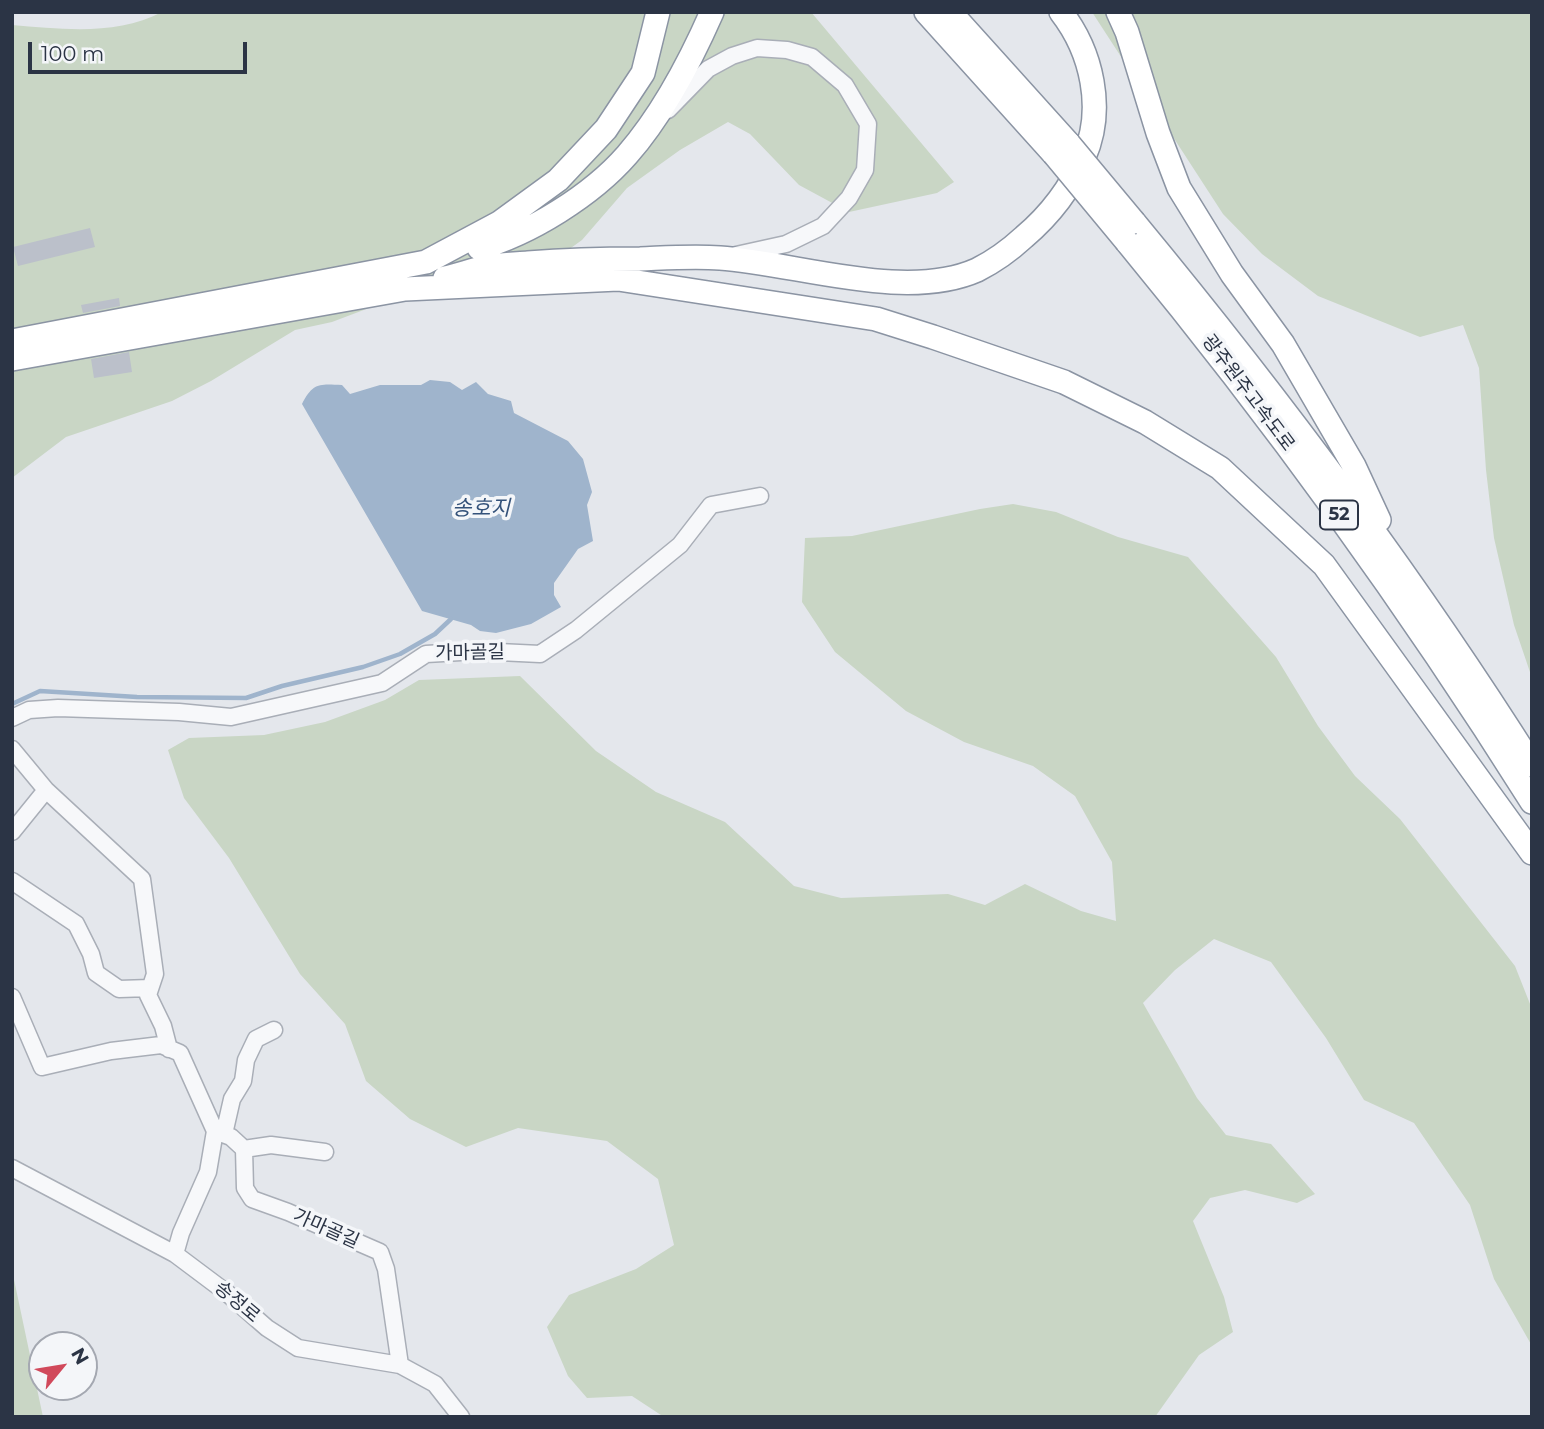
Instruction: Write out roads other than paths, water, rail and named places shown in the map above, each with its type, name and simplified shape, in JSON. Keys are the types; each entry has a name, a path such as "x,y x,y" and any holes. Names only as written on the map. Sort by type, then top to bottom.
{"highway":[{"path":"426,262 499,223 566,172 606,129 643,73 659,12"},
{"path":"12,341 426,262 489,245 541,222 600,181 626,157 646,132 685,67 712,12"},
{"name":"광주원주고속도로","path":"926,12 1061,149"},
{"name":"광주원주고속도로","path":"950,12 1131,232 1229,336 1406,576 1532,765"},
{"path":"12,359 405,289 488,267 576,259 720,258 917,283 948,279 977,270 1013,246 1052,210 1077,173 1092,134 1095,114 1094,84 1083,50 1061,12"},
{"path":"1118,12 1179,188 1232,274 1290,355 1354,466 1406,576"},
{"name":"광주원주고속도로","path":"1131,232 1410,615 1532,802"},
{"path":"405,289 618,279 876,319 1064,382 1145,422 1220,468 1324,565 1532,853"}],"street":[{"path":"646,132 708,69 732,56 757,48 788,50 812,57 845,85 868,124 865,170 849,198 823,226 786,244 720,258"},
{"name":"가마골길","path":"12,718 29,710 58,709 179,712 231,717 382,683 426,654 478,651 540,654 576,630 680,545 711,505 760,496"},
{"path":"12,749 46,790 142,879 155,974 148,995 163,1026 169,1049"},
{"path":"12,832 46,790"},
{"path":"12,881 76,924 91,954 96,973 119,989 150,988"},
{"path":"12,997 42,1067 111,1051 162,1045 180,1053 219,1133 231,1137 244,1149 271,1145 325,1152"},
{"path":"175,1254 181,1233 208,1172 232,1099 243,1081 246,1060 256,1039 274,1030"},
{"name":"가마골길","path":"244,1149 245,1188 252,1199 380,1252 386,1269 400,1365"},
{"name":"송정로","path":"12,1168 175,1254 227,1293 267,1328 298,1348 400,1365 435,1384 461,1417"}],"water":[{"name":"송호지","path":"430,380 450,382 462,390 476,382 488,394 511,401 514,413 568,441 583,459 592,492 587,505 593,541 578,549 554,583 554,595 561,607 531,624 496,633 480,631 471,625 422,611 302,404 314,388 323,385 342,385 350,394 380,385 421,385"}],"waterway":[{"path":"12,704 40,691 137,697 246,698 282,686 363,667 400,654 435,634 451,619"}]}
